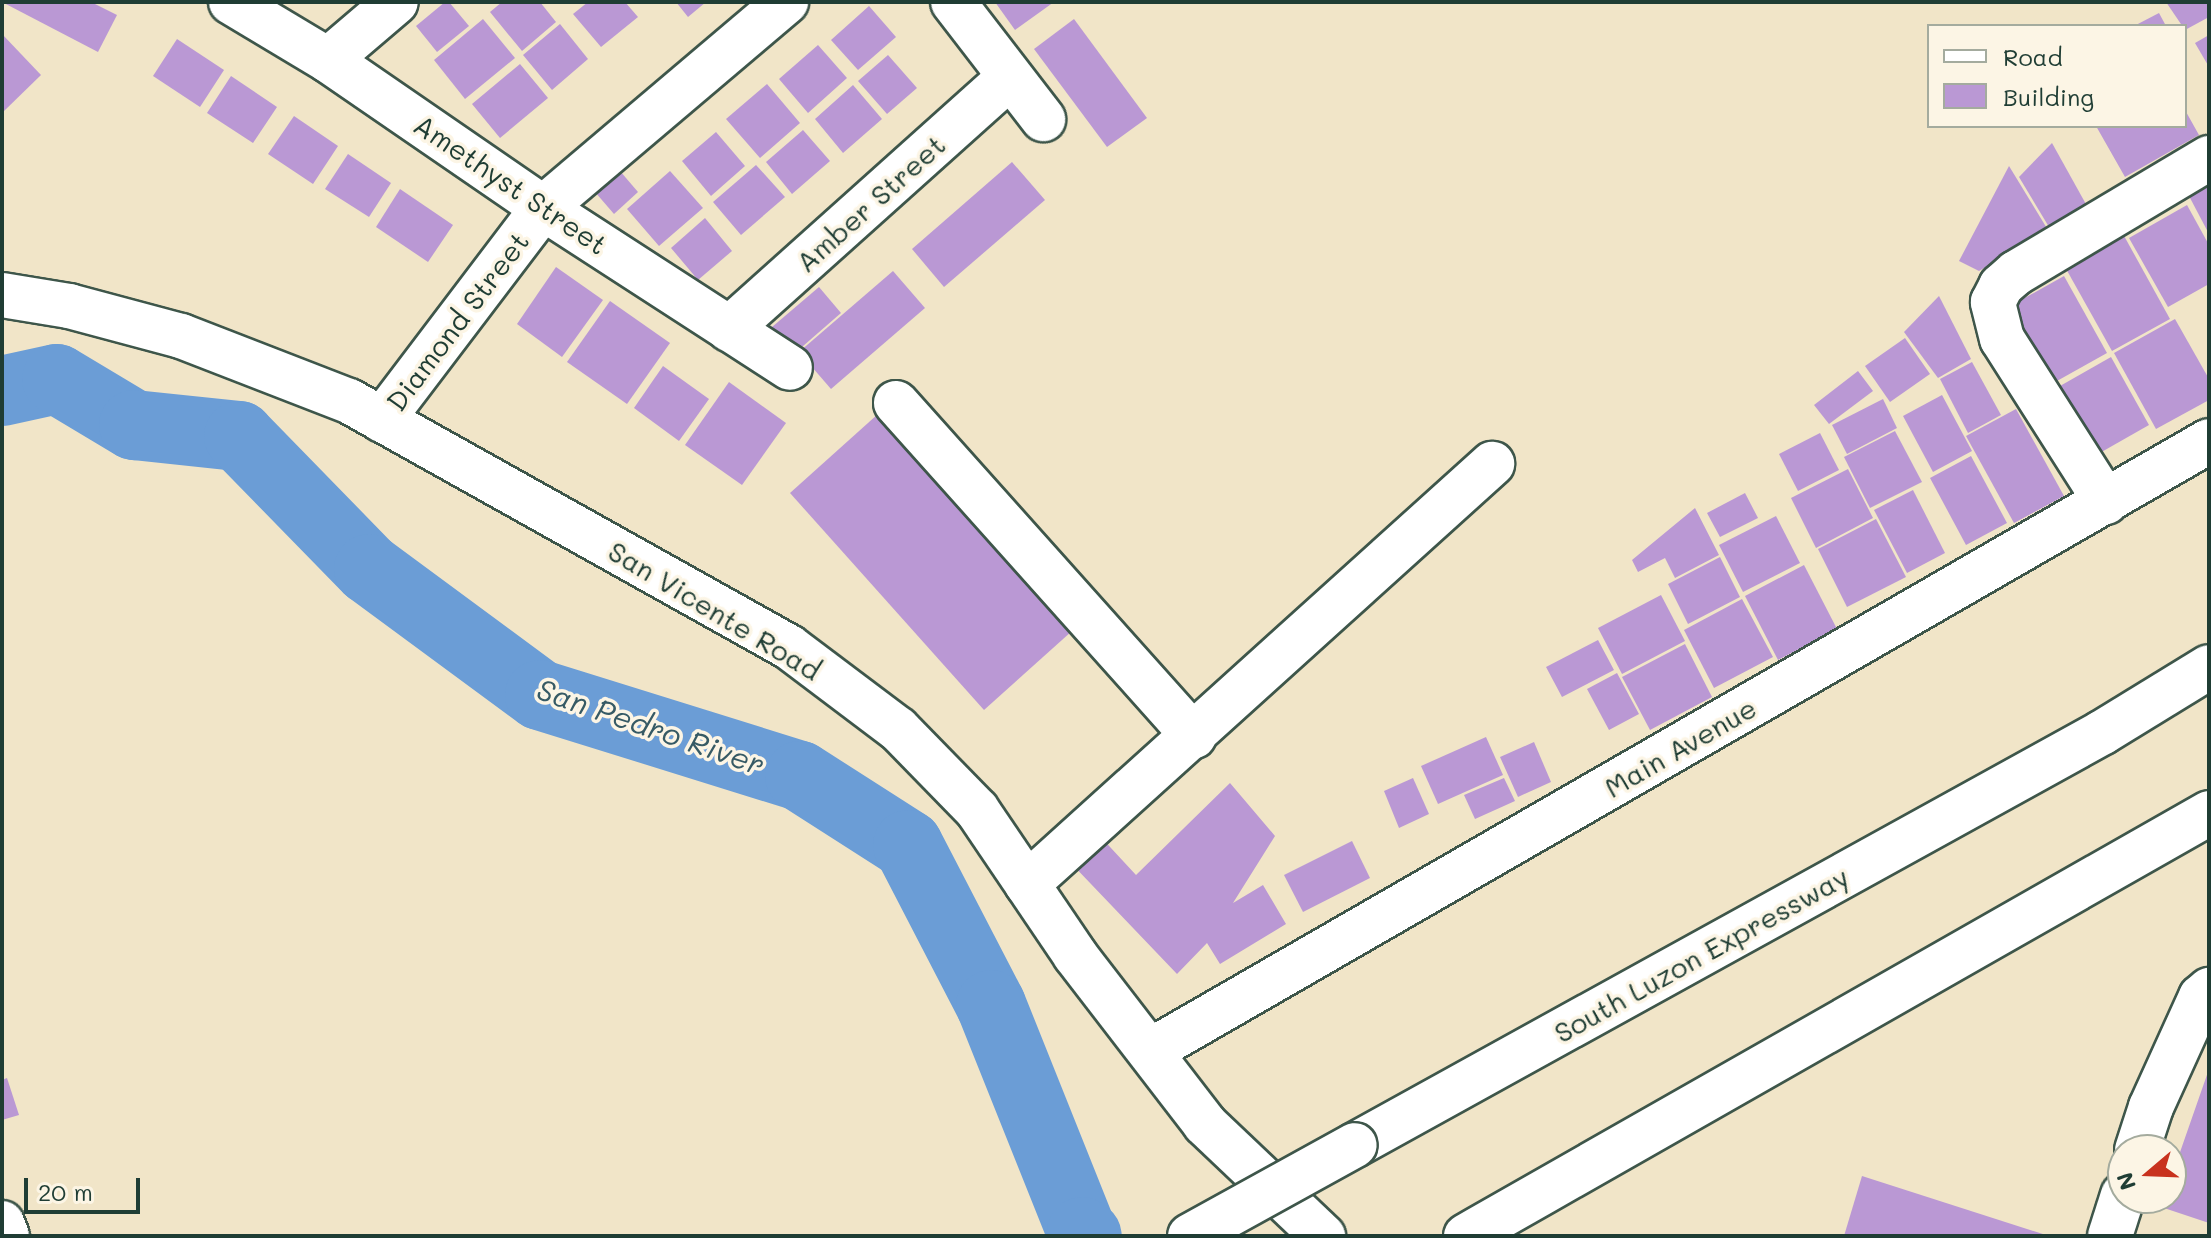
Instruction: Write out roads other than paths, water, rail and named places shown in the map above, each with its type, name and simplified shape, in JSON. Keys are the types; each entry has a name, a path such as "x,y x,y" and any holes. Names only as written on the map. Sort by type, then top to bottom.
{"main road":[{"name":"Amethyst Street","path":"231,2 328,60 543,208 790,368"},
{"path":"328,60 396,2"},
{"name":"Diamond Street","path":"382,420 543,208 786,2"},
{"path":"953,2 1043,119"},
{"name":"Amber Street","path":"729,329 1010,77"},
{"path":"2106,502 2002,339 1993,302 2001,286 2016,273 2209,158"},
{"name":"San Vicente Road","path":"2,295 69,306 181,336 349,401 789,647 898,729 977,810 1075,955 1205,1124 1323,1236"},
{"path":"896,403 1194,736"},
{"name":"Main Avenue","path":"1150,1051 2209,441"},
{"path":"1027,884 1492,464"},
{"name":"South Luzon Expressway","path":"1190,1236 2089,740 2209,667"},
{"path":"1466,1236 2209,813"},
{"path":"2142,1134 2151,1107 2201,997 2209,990"},
{"path":"2110,1236 2117,1214"},
{"path":"2,1223 7,1236"}],"waterway":[{"name":"San Pedro River","path":"2,391 57,379 134,425 239,436 369,569 540,695 800,776 908,845 991,1005 1082,1232 1087,1236"}]}
